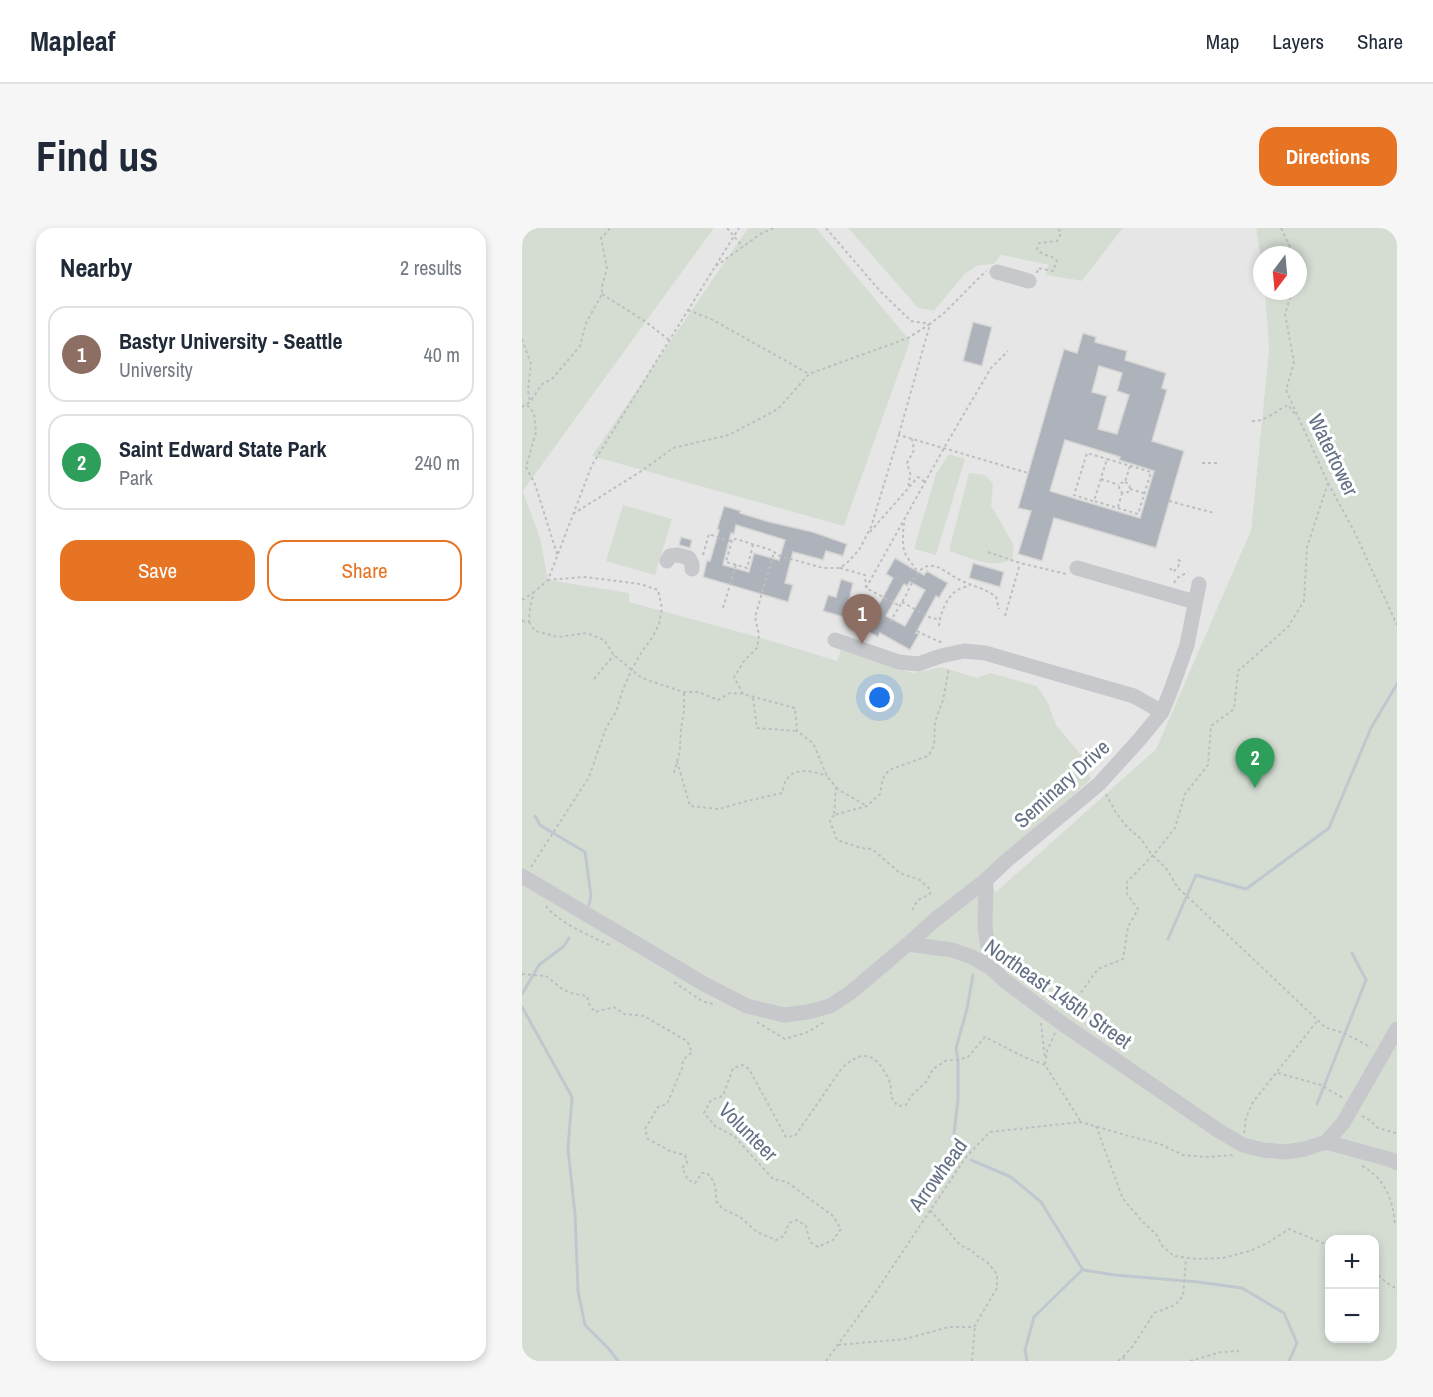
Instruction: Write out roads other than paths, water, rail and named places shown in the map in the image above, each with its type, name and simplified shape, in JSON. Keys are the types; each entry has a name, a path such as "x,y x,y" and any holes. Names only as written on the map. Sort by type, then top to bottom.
{"street":[{"path":"997,272 1033,278"},
{"path":"667,561 670,556 678,555 689,558 692,566"},
{"path":"1077,568 1195,602"},
{"name":"Seminary Drive","path":"908,944 1099,784 1162,712 1187,645 1199,584"},
{"path":"835,640 899,662 918,664 964,651 986,653 1134,696 1162,712"},
{"path":"523,877 706,985 747,1006 784,1015 830,1006 850,993 908,944"},
{"path":"986,880 985,927 991,968"},
{"name":"Northeast 145th Street","path":"908,944 952,950 972,957 991,968 1054,1024 1243,1145 1285,1152 1305,1149 1326,1142"},
{"path":"1397,1029 1343,1124 1326,1142 1397,1163"}],"waterway":[{"path":"1168,939 1196,875 1246,889 1329,828 1371,728 1397,684"},
{"path":"535,816 540,825 585,852 591,896 589,905"},
{"path":"522,994 539,965 564,946 569,938"},
{"path":"1317,1104 1366,980 1352,953"},
{"path":"964,1151 954,1133 958,1100 956,1048 967,1009 973,975"},
{"path":"522,1007 572,1097 568,1149 575,1214 578,1291 585,1325 618,1361"},
{"path":"971,1160 1011,1177 1041,1202 1083,1270 1242,1288 1284,1313 1297,1343 1289,1361"},
{"path":"1027,1361 1025,1350 1034,1317 1082,1270"}],"place":[{"name":"Bastyr University - Seattle","path":"862,644"},
{"name":"Saint Edward State Park","path":"1255,788"}]}
